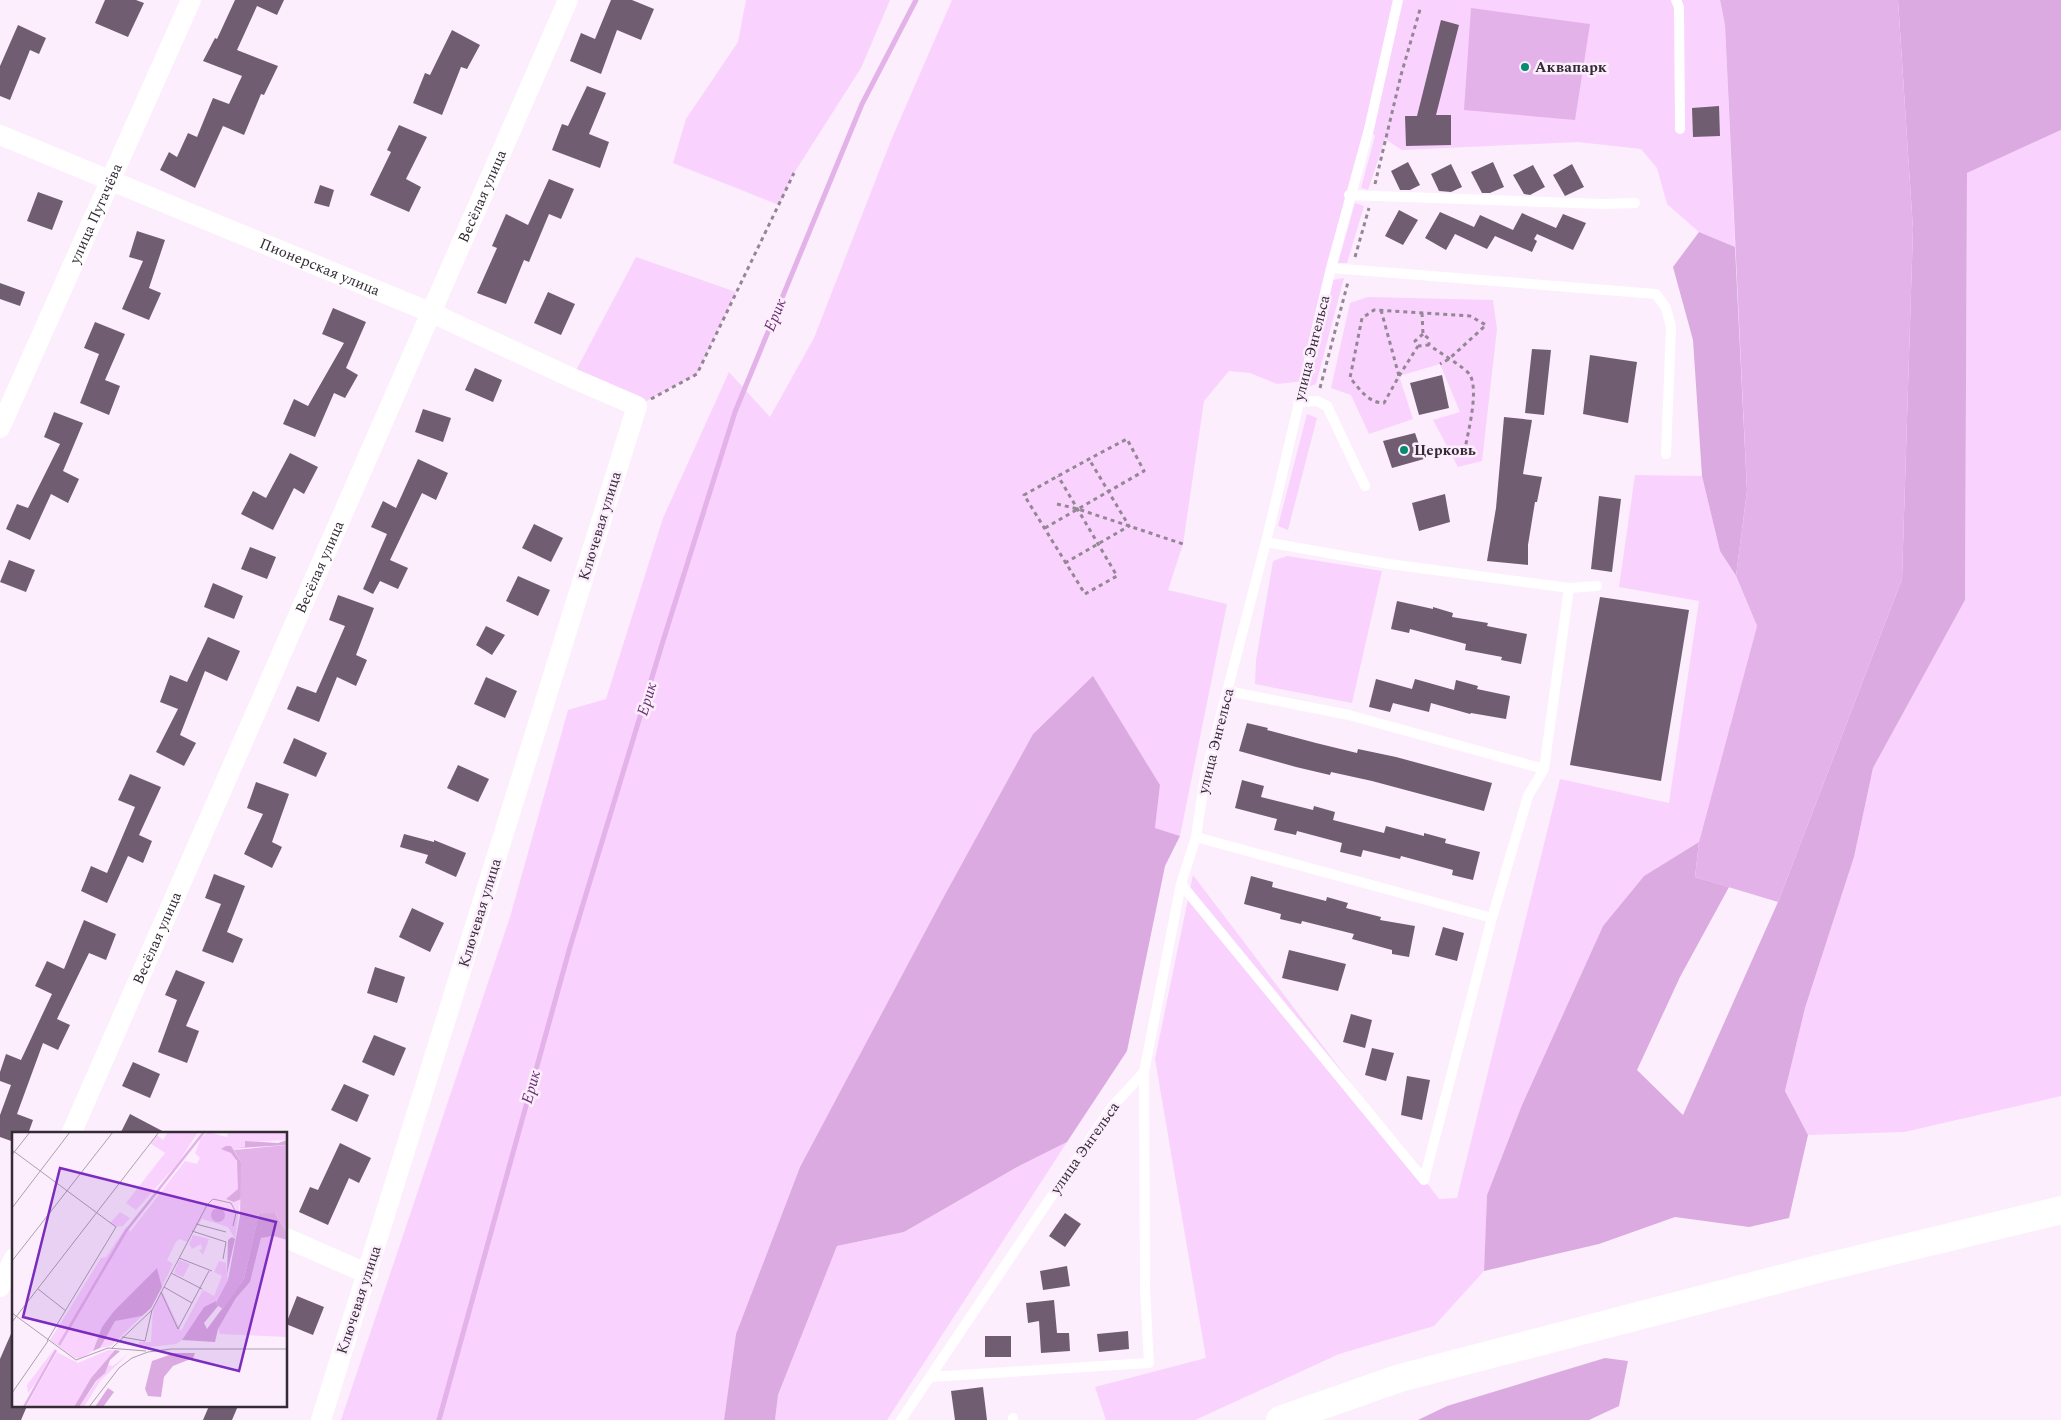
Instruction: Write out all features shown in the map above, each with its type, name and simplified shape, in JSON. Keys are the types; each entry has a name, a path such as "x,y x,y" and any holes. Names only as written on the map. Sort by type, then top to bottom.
{"highway":[{"path":"1280,1420 1400,1378 1818,1269 2061,1210"}],"street":[{"name":"улица Пугачёва","path":"0,428 191,0"},
{"name":"Весёлая улица","path":"72,1132 568,0"},
{"name":"Пионерская улица","path":"0,136 432,313 637,406"},
{"name":"Ключевая улица","path":"321,1420 637,406"},
{"path":"288,1239 368,1274"},
{"path":"0,1287 12,1262"}],"lane":[{"name":"улица Энгельса","path":"901,1420 1111,1108 1144,1072 1181,884 1196,837 1205,776 1266,542 1298,402 1349,196 1369,129 1398,0"},
{"path":"1676,0 1680,7 1680,129"},
{"path":"1349,196 1602,204 1635,203"},
{"path":"1331,268 1656,294 1666,308 1671,327 1666,454"},
{"path":"1298,402 1317,401 1327,406 1365,486"},
{"path":"1266,542 1389,564 1569,588 1597,586"},
{"path":"1181,884 1424,1180 1492,918 1528,796 1544,770 1569,588"},
{"path":"1228,691 1350,716 1544,770"},
{"path":"1196,837 1492,918"},
{"path":"930,1377 1149,1363 1145,1290 1144,1072"}],"path":[{"path":"637,406 697,374 794,173"},
{"path":"1418,346 1384,403 1376,403 1369,399 1350,378 1362,318 1374,310 1470,316 1486,325 1449,359 1440,364"},
{"path":"1381,310 1399,376"},
{"path":"1422,313 1423,334 1429,339 1429,345"},
{"path":"1418,346 1415,341 1423,334"},
{"path":"1418,346 1429,345 1470,374 1473,386 1470,426 1465,449 1448,448"},
{"path":"1045,528 1078,509 1144,471 1126,439 1058,476 1024,495 1084,594 1116,576 1078,509 1058,476"},
{"path":"1089,459 1129,526"},
{"path":"1057,504 1078,509 1183,544"},
{"path":"1065,562 1129,526"}],"shaded area":[{"path":"746,0 890,0 861,68 794,173 779,205 673,163 686,119 738,42"},
{"path":"952,0 1720,0 1725,25 1735,247 1699,232 1667,204 1657,168 1641,149 1578,142 1402,150 1385,139 1368,190 1361,188 1375,136 1369,129 1304,381 1277,384 1250,373 1229,371 1204,401 1183,544 1168,590 1227,604 1180,836 1155,828 1160,785 1093,677 1033,734 800,1167 736,1334 724,1420 341,1420 510,917 568,710 606,699 663,518 729,372 770,417 814,338 892,138"},
{"path":"1720,0 1898,0 1913,229 1902,579 1778,902 1695,877 1699,842 1757,626 1736,576 1747,491 1725,25"},
{"path":"1898,0 2061,0 2061,130 1967,173 1965,600 1873,768 1854,857 1805,1008 1785,1091 1808,1135 1789,1218 1749,1227 1675,1217 1599,1244 1484,1271 1487,1195 1522,1105 1603,926 1644,876 1699,842 1695,877 1729,887 1680,977 1637,1070 1683,1115 1778,902 1902,579 1913,229"},
{"name":"Аквапарк","path":"1471,8 1590,24 1575,120 1464,110"},
{"path":"2061,130 2061,1096 1904,1132 1808,1135 1785,1091 1805,1008 1854,857 1873,768 1965,600 1967,173"},
{"path":"1355,203 1364,206 1347,263 1338,263"},
{"path":"1699,232 1735,247 1747,491 1736,576 1720,551 1702,476 1693,340 1673,267"},
{"path":"636,257 736,292 697,374 637,406 572,378"},
{"path":"1344,278 1316,384 1308,387 1333,280"},
{"path":"1368,297 1493,300 1497,329 1482,461 1458,467 1433,420 1460,412 1440,364 1399,376 1413,419 1369,434 1351,395 1331,388 1350,303"},
{"path":"1307,414 1317,418 1288,530 1278,526"},
{"path":"1635,475 1702,476 1720,551 1736,577 1757,626 1699,842 1644,876 1603,926 1522,1105 1487,1195 1484,1271 1434,1326 1339,1354 1195,1420 1106,1420 1095,1387 1206,1358 1155,1059 1193,875 1439,1199 1457,1198 1560,779 1669,803 1699,601 1619,587"},
{"path":"1287,556 1382,571 1352,703 1255,684 1256,660 1273,561"},
{"path":"1093,676 1160,785 1155,828 1180,836 1165,866 1127,1051 1067,1142 1019,1166 904,1232 837,1246 778,1395 775,1420 724,1420 736,1334 800,1167 1033,734"},
{"path":"1067,1142 887,1420 775,1420 778,1395 837,1246 904,1232 1019,1166"},
{"path":"1605,1358 1628,1361 1619,1406 1589,1420 1418,1420 1447,1406"}],"building":[{"path":"105,0 136,0 144,3 128,37 95,23"},
{"path":"235,0 284,0 277,15 257,6 237,50 278,66 264,95 261,94 244,135 223,126 195,188 160,170 169,152 177,157 188,133 197,137 213,98 229,104 242,76 203,61 215,38 217,39"},
{"path":"611,0 632,0 654,9 641,40 617,30 601,74 570,61 581,33 595,39"},
{"path":"1441,20 1459,25 1436,115 1451,115 1451,145 1406,146 1405,116 1417,116"},
{"path":"18,25 46,38 39,54 30,50 10,100 0,96 0,66"},
{"path":"452,30 480,45 467,69 461,67 442,115 413,103 425,73 430,75"},
{"path":"587,86 606,93 589,134 609,142 600,168 552,150 562,124 568,126"},
{"path":"1719,106 1720,136 1693,137 1692,108"},
{"path":"399,125 427,137 406,179 421,187 409,212 370,195 391,152 387,150"},
{"path":"1408,162 1420,185 1410,190 1400,190 1391,171"},
{"path":"1493,162 1504,187 1490,193 1482,193 1471,172"},
{"path":"1451,164 1462,187 1451,192 1439,191 1431,174"},
{"path":"1572,164 1584,187 1565,196 1553,175"},
{"path":"1533,165 1545,187 1530,195 1524,194 1513,175"},
{"path":"549,179 574,189 561,219 549,214 529,262 524,260 506,304 477,293 497,248 492,246 506,214 528,225"},
{"path":"320,185 334,190 329,207 314,203"},
{"path":"38,192 63,201 52,230 27,221"},
{"path":"1399,210 1418,220 1403,245 1385,236"},
{"path":"1440,212 1474,227 1480,215 1513,230 1522,213 1556,228 1563,214 1586,223 1573,250 1537,234 1534,239 1537,241 1532,252 1495,236 1487,249 1455,234 1446,250 1425,238"},
{"path":"137,231 165,240 149,288 161,293 149,320 122,309 143,261 129,257"},
{"path":"0,283 25,292 20,306 0,299"},
{"path":"548,292 575,304 561,335 534,323"},
{"path":"333,308 366,322 346,368 358,375 345,398 334,393 315,437 283,424 294,399 308,406 344,343 322,334"},
{"path":"95,322 125,334 105,380 120,386 109,415 80,403 99,354 84,348"},
{"path":"1532,349 1551,350 1544,415 1525,413"},
{"path":"1590,355 1637,362 1628,423 1583,414"},
{"path":"475,368 502,380 493,402 465,390"},
{"path":"1442,375 1449,408 1419,415 1410,383"},
{"path":"423,409 451,418 443,442 415,432"},
{"path":"54,412 83,423 63,471 79,479 68,503 51,494 30,540 6,529 17,504 28,508 60,444 44,437"},
{"path":"1504,417 1532,420 1523,474 1542,477 1537,502 1535,502 1528,545 1528,565 1487,561 1496,508"},
{"name":"Церковь","path":"1415,433 1424,459 1392,468 1383,441"},
{"path":"290,453 318,467 304,494 294,488 273,530 241,514 253,491 266,498"},
{"path":"418,459 448,473 436,500 422,493 390,560 408,568 398,589 380,581 373,594 363,589 387,534 371,527 383,501 396,508"},
{"path":"1445,494 1450,522 1419,531 1412,503"},
{"path":"1599,496 1621,499 1612,572 1591,569"},
{"path":"534,524 563,538 551,562 522,548"},
{"path":"250,547 276,557 267,579 241,569"},
{"path":"9,560 35,570 26,592 0,582"},
{"path":"518,576 550,590 538,616 506,601"},
{"path":"213,583 243,596 234,619 204,607"},
{"path":"338,595 374,608 356,655 367,660 356,686 337,677 319,722 287,709 297,686 316,693 345,626 329,620"},
{"path":"1600,597 1689,610 1661,781 1570,765"},
{"path":"1397,601 1433,609 1433,607 1453,613 1452,617 1488,623 1487,626 1527,634 1521,664 1501,660 1502,657 1465,650 1466,644 1410,629 1409,633 1391,629"},
{"path":"486,626 505,635 492,655 476,645"},
{"path":"208,637 240,651 227,681 205,671 180,735 196,743 184,766 156,752 178,709 160,702 170,675 187,682"},
{"path":"486,677 517,691 505,718 474,704"},
{"path":"1376,679 1412,689 1415,679 1454,690 1456,680 1478,686 1477,689 1510,696 1506,719 1470,714 1431,703 1429,712 1393,703 1390,712 1369,707"},
{"path":"1247,723 1316,743 1357,753 1358,749 1396,757 1492,783 1484,811 1372,781 1331,772 1330,775 1239,751"},
{"path":"294,738 327,753 316,777 283,763"},
{"path":"458,765 489,779 478,802 447,788"},
{"path":"130,774 161,787 139,835 152,841 143,863 128,856 107,903 81,891 91,866 107,873 135,807 118,800"},
{"path":"1242,780 1264,786 1261,797 1313,810 1314,806 1335,812 1333,820 1384,833 1386,826 1424,836 1424,833 1446,839 1445,843 1480,852 1473,880 1452,875 1453,870 1401,856 1400,859 1363,850 1361,857 1340,852 1342,843 1297,831 1296,835 1274,830 1277,819 1235,808"},
{"path":"256,782 289,794 272,842 282,847 272,868 244,854 263,814 247,808"},
{"path":"404,834 434,842 434,840 466,853 456,877 425,863 428,855 400,847"},
{"path":"214,874 245,886 227,932 243,939 233,963 202,951 221,904 205,898"},
{"path":"1251,876 1273,882 1272,887 1326,901 1327,897 1348,903 1346,908 1381,917 1380,920 1415,926 1409,957 1392,954 1392,950 1352,939 1354,934 1302,921 1301,924 1280,919 1281,914 1244,904"},
{"path":"412,908 444,923 430,952 399,937"},
{"path":"84,920 116,934 106,960 89,953 57,1019 70,1025 58,1050 43,1043 17,1114 33,1120 29,1132 12,1132 12,1141 0,1137 0,1115 11,1085 0,1081 0,1072 6,1054 21,1060 52,994 35,986 47,961 64,969"},
{"path":"1443,927 1464,933 1457,961 1435,955"},
{"path":"1289,950 1346,964 1338,991 1282,978"},
{"path":"375,967 405,977 397,1003 367,993"},
{"path":"176,970 205,982 186,1026 199,1031 187,1063 158,1052 177,1000 165,995"},
{"path":"1351,1014 1372,1020 1365,1048 1343,1042"},
{"path":"374,1035 406,1048 394,1076 362,1062"},
{"path":"1372,1048 1394,1053 1386,1081 1365,1075"},
{"path":"133,1062 160,1074 150,1098 122,1086"},
{"path":"1407,1076 1430,1080 1422,1120 1401,1115"},
{"path":"344,1084 369,1095 357,1122 331,1110"},
{"path":"130,1114 164,1132 121,1132"},
{"path":"340,1143 371,1158 359,1183 349,1178 328,1225 299,1212 310,1187 318,1190"},
{"path":"1065,1213 1081,1224 1065,1247 1049,1236"},
{"path":"1067,1266 1070,1286 1043,1290 1040,1271"},
{"path":"297,1296 324,1307 313,1335 288,1325 288,1319"},
{"path":"1054,1300 1057,1333 1069,1333 1070,1351 1041,1353 1039,1321 1028,1323 1026,1303"},
{"path":"1128,1331 1129,1349 1099,1352 1097,1334"},
{"path":"12,1332 12,1408 26,1408 21,1420 0,1420 0,1359"},
{"path":"985,1336 1011,1336 1011,1357 985,1357"},
{"path":"983,1387 987,1420 955,1420 951,1391"},
{"path":"208,1408 237,1408 232,1420 203,1420"}],"waterway":[{"name":"Ерик","path":"439,1420 570,947 735,412 862,104 916,0"}],"place":[{"name":"Аквапарк","path":"1525,67"},
{"name":"Церковь","path":"1404,450"}]}
